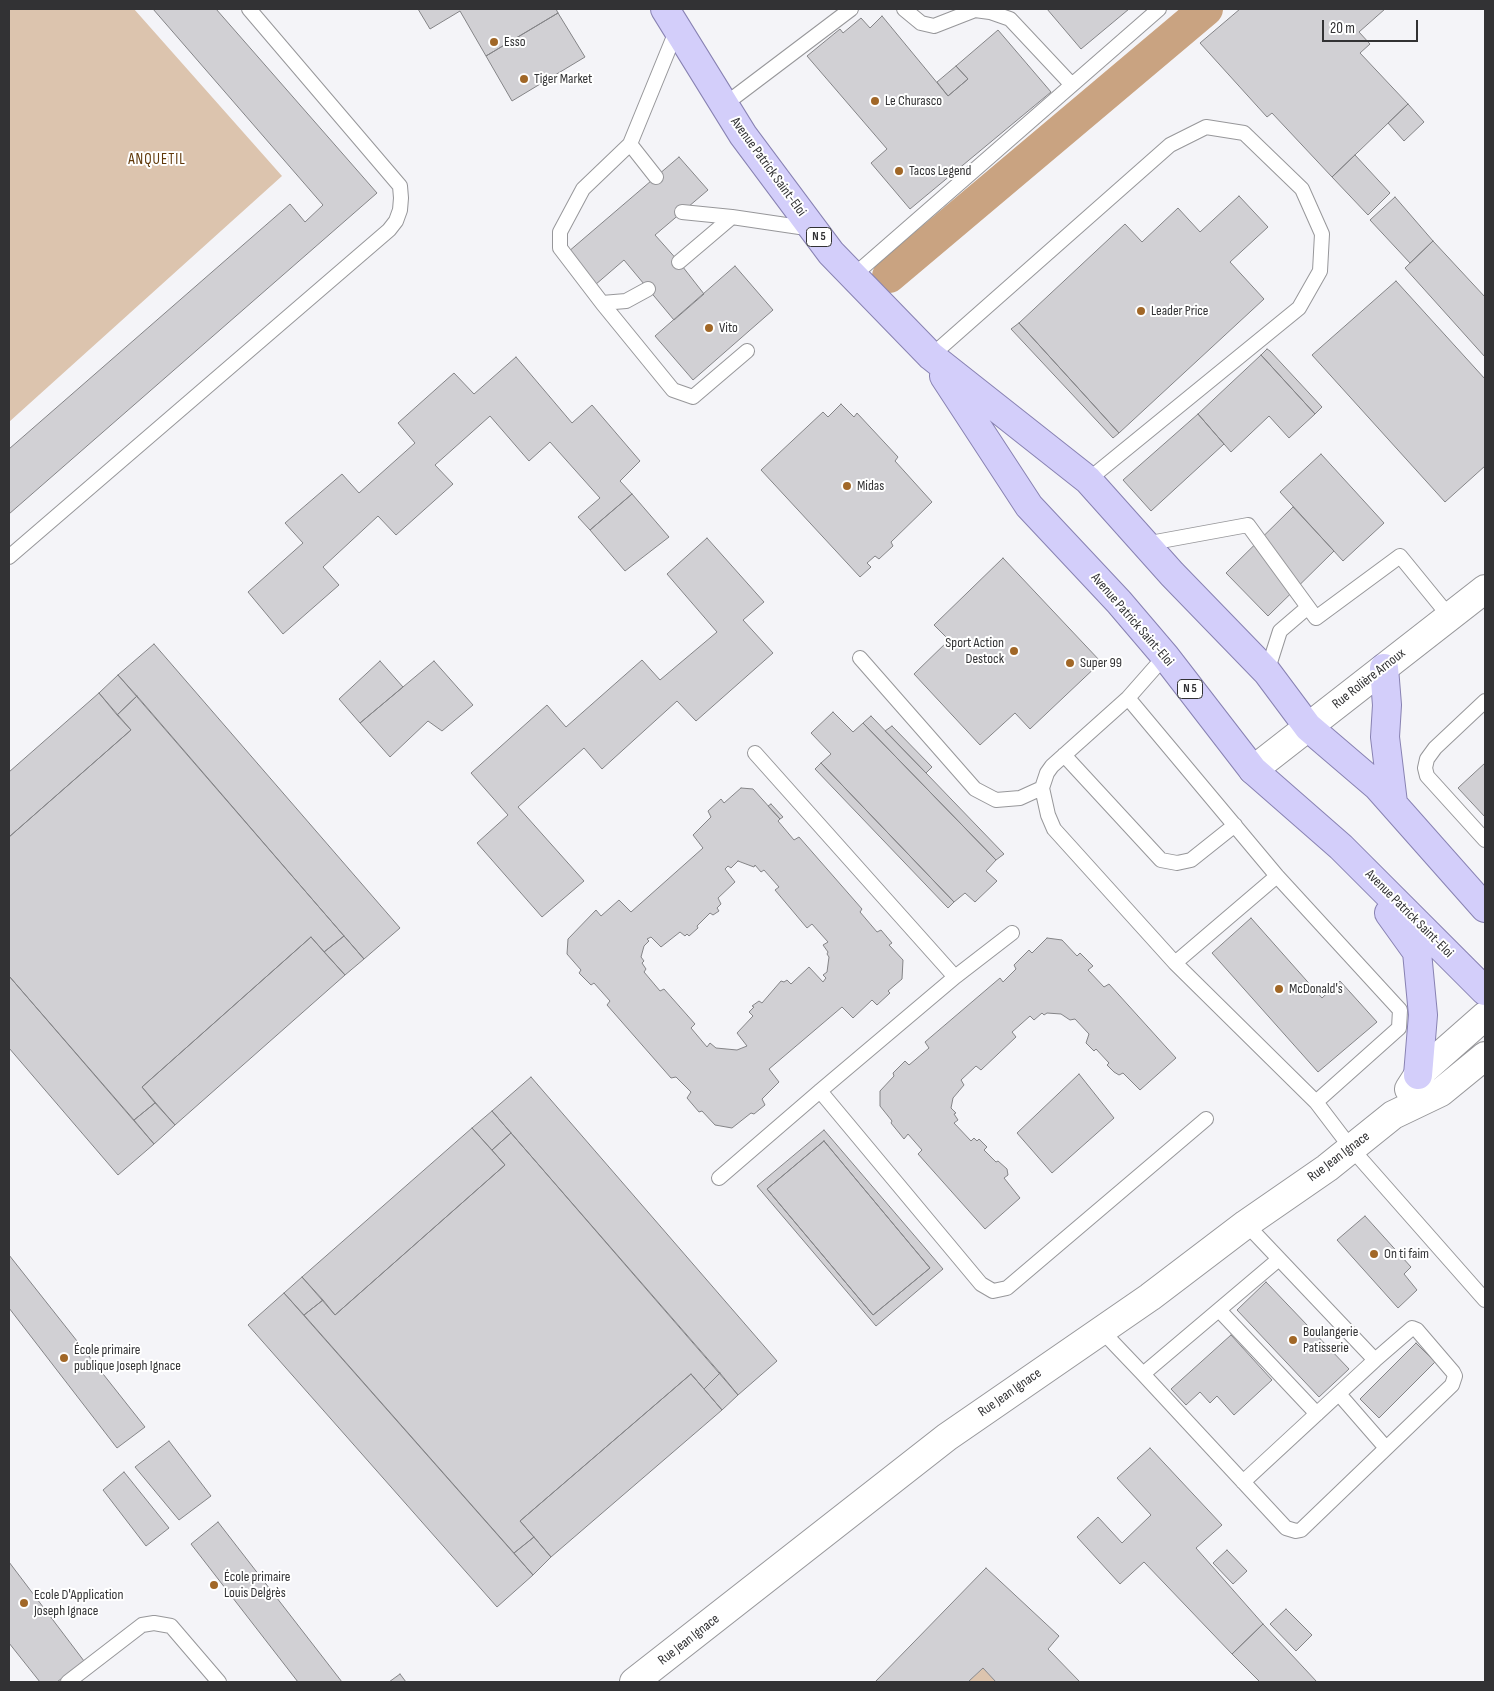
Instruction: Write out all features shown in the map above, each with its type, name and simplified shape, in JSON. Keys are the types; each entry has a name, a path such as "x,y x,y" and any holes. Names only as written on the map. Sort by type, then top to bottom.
{"main road":[{"name":"Avenue Patrick Saint-Eloi","path":"671,19 743,134 831,254 931,356 1088,480 1172,574 1268,672 1308,727 1377,786 1485,908"},
{"name":"Avenue Patrick Saint-Eloi","path":"931,356 1030,506 1119,602 1165,656 1253,770 1341,847 1485,991"},
{"path":"1384,668 1387,705 1385,737 1393,803"},
{"path":"1341,847 1417,952 1423,1015 1418,1075"}],"street":[{"name":"Rue Rolière Arnoux","path":"1253,770 1485,588"},
{"name":"Rue Jean Ignace","path":"1393,1115 1418,1075 1485,1016"},
{"name":"Rue Jean Ignace","path":"634,1682 947,1437 1150,1297 1246,1224 1327,1168 1393,1115 1440,1092 1485,1056"}],"lane":[{"path":"9,557 389,230 396,220 402,198 400,186 249,9"},
{"path":"724,105 851,9"},
{"path":"904,9 921,23 934,26 975,10 990,12 1010,19 1072,85"},
{"path":"853,276 1159,9"},
{"path":"671,19 630,144 583,189 560,232 560,248 673,390 694,397 747,351"},
{"path":"931,356 1170,145 1206,127 1244,133 1302,189 1322,234 1320,271 1299,308 1088,480"},
{"path":"630,144 656,177"},
{"path":"682,212 813,229"},
{"path":"679,262 732,217"},
{"path":"602,303 626,301 648,288"},
{"path":"1143,542 1150,544 1248,525 1316,618 1400,556 1449,616"},
{"path":"1268,672 1280,631 1308,607"},
{"path":"1165,656 1128,698 1064,755 1047,773 1042,788 1048,815 1054,829 1175,963 1316,1102 1351,1148 1485,1300"},
{"path":"860,658 975,789 996,800 1020,798 1042,788"},
{"path":"1128,698 1277,876 1400,1010 1399,1028 1316,1102"},
{"path":"1485,701 1435,748 1427,759 1425,768 1427,776 1485,840"},
{"path":"755,753 955,977"},
{"path":"1064,755 1161,860 1177,863 1191,860 1235,825"},
{"path":"1175,963 1277,876"},
{"path":"719,1178 955,977 1012,933"},
{"path":"820,1091 981,1284 993,1291 1007,1288 1206,1118"},
{"path":"1246,1224 1375,1360"},
{"path":"1143,1374 1279,1259"},
{"path":"1219,1310 1317,1414"},
{"path":"1101,1330 1143,1374 1243,1482 1286,1528 1291,1531 1301,1530 1452,1384 1455,1376 1417,1330 1412,1328 1243,1482"},
{"path":"1339,1394 1386,1448"},
{"path":"68,1682 142,1625 154,1622 171,1626 220,1682"}],"shaded area":[{"path":"9,9 134,9 282,176 9,422"},
{"path":"983,1668 996,1682 968,1682"}],"building":[{"path":"153,9 216,9 377,193 9,514 9,449 290,204 305,222 323,205"},
{"name":"Esso","path":"418,9 556,9 558,13 486,56 460,11 430,29"},
{"path":"1047,9 1129,9 1081,49"},
{"path":"1240,9 1385,9 1359,32 1370,44 1360,53 1408,104 1332,177 1272,113 1267,117 1200,43"},
{"name":"Tiger Market","path":"558,13 585,57 512,101 486,56"},
{"path":"882,16 948,96 968,79 956,66 998,30 1051,92 910,209 871,163 887,149 807,56 840,29 843,33 861,18 870,28"},
{"path":"956,66 968,79 948,96 937,82"},
{"path":"1408,104 1424,122 1404,141 1388,123"},
{"path":"1355,155 1390,193 1368,215 1332,177"},
{"name":"Vito","path":"679,157 708,190 655,235 704,294 674,320 624,260 595,285 568,252"},
{"name":"Leader Price","path":"1239,196 1268,227 1230,262 1264,299 1119,433 1019,323 1125,224 1142,242 1178,208 1200,232"},
{"path":"1395,197 1433,241 1410,263 1370,220"},
{"path":"1433,241 1485,297 1485,357 1405,268"},
{"name":"Vito","path":"735,266 773,310 693,380 655,336"},
{"path":"1396,281 1485,379 1485,466 1445,502 1312,355"},
{"path":"1019,323 1119,433 1113,438 1011,329"},
{"path":"1267,349 1322,407 1315,414 1261,355"},
{"path":"1261,355 1315,414 1289,438 1269,416 1231,452 1198,414"},
{"path":"516,357 572,423 592,405 640,461 620,481 632,494 590,530 578,517 600,498 550,442 529,461 490,416 435,465 453,484 396,535 378,516 323,567 339,585 283,634 248,592 303,543 285,523 342,474 359,493 415,443 398,423 454,373 474,394"},
{"name":"Midas","path":"841,404 854,417 857,413 898,457 895,461 932,502 891,542 893,546 879,559 875,556 867,563 871,567 860,577 761,470 823,412 828,417"},
{"path":"1198,414 1224,444 1151,511 1123,480"},
{"path":"1321,454 1384,523 1343,561 1280,492"},
{"path":"632,494 669,537 625,571 590,530"},
{"path":"1293,507 1334,551 1268,616 1226,573"},
{"path":"707,538 764,602 743,620 773,653 696,721 677,701 602,769 584,748 518,807 584,881 542,917 477,843 508,815 471,773 547,705 566,727 642,660 660,680 717,632 667,574"},
{"name":"Sport Action Destock","path":"1003,558 1101,662 1030,729 1015,713 980,745 914,674 949,640 934,625"},
{"path":"154,644 400,928 364,959 118,675"},
{"path":"380,661 403,687 360,723 339,699"},
{"path":"434,661 473,705 442,731 428,721 390,757 360,723"},
{"path":"118,675 137,696 117,715 99,693"},
{"path":"99,693 131,730 9,837 9,772"},
{"path":"137,696 344,936 324,952 311,937 142,1087 155,1103 134,1120 9,976 9,837 131,730 117,715"},
{"path":"833,712 853,732 863,723 996,860 986,871 997,881 975,902 965,893 954,902 821,763 831,754 811,733"},
{"path":"871,716 1004,854 996,860 863,723"},
{"path":"892,726 932,767 926,773 885,731"},
{"path":"821,763 954,902 948,908 815,769"},
{"path":"1485,763 1485,817 1458,788"},
{"path":"741,788 753,789 780,819 778,821 794,840 799,837 862,909 860,912 877,932 881,930 892,943 889,945 903,960 902,979 888,991 890,993 877,1005 872,1000 853,1018 842,1007 769,1069 779,1082 762,1099 765,1105 732,1128 715,1125 702,1111 699,1112 687,1098 691,1092 676,1077 671,1078 607,1005 610,1001 594,983 591,985 579,973 581,970 567,954 568,939 596,910 601,916 619,900 631,912 703,848 693,835 711,817 708,811 721,799 724,803","holes":["738,861 754,867 755,865 761,872 764,870 779,887 775,890 807,928 812,924 828,942 823,945 829,957 827,972 823,975 826,978 823,982 809,967 791,984 787,980 781,981 762,1003 759,1001 752,1006 754,1007 749,1012 753,1016 737,1033 747,1046 737,1050 716,1048 710,1043 707,1047 691,1028 695,1024 664,989 660,991 644,972 646,969 641,957 644,946 649,941 647,939 651,937 661,947 680,932 685,936 687,934 689,936 710,913 713,915 719,911 717,908 721,904 718,898 735,882 725,869 728,866 731,868"]},
{"path":"771,804 783,817 780,819 768,806"},
{"name":"McDonald's","path":"1251,918 1322,998 1340,981 1377,1022 1318,1072 1212,953"},
{"path":"344,936 364,959 345,975 324,952"},
{"path":"311,937 345,975 175,1125 142,1087"},
{"path":"1047,938 1062,940 1077,956 1080,953 1093,966 1088,970 1104,987 1109,984 1176,1058 1140,1090 1123,1073 1119,1075 1114,1072 1107,1065 1109,1063 1096,1049 1094,1051 1086,1043 1089,1034 1075,1019 1070,1020 1061,1014 1047,1013 1044,1015 1042,1013 1034,1020 1030,1016 1012,1032 1016,1037 981,1070 976,1066 961,1080 964,1085 953,1098 951,1108 956,1113 954,1114 958,1120 954,1123 971,1141 974,1138 977,1141 979,1139 987,1147 984,1150 996,1162 998,1161 1007,1169 1008,1175 1004,1178 1020,1198 985,1229 918,1154 922,1150 908,1134 904,1139 891,1123 892,1121 880,1106 880,1091 894,1076 893,1073 905,1061 909,1065 929,1048 925,1042 1000,978 1003,982 1016,969 1014,965 1029,950 1032,953"},
{"path":"9,976 154,1144 118,1175 9,1048"},
{"path":"1079,1074 1114,1118 1052,1173 1017,1133"},
{"path":"531,1077 777,1361 738,1395 492,1111"},
{"path":"155,1103 175,1125 154,1144 134,1120"},
{"path":"492,1111 511,1133 492,1150 472,1128"},
{"path":"472,1128 505,1165 335,1315 302,1277"},
{"path":"824,1130 943,1269 876,1326 757,1186","holes":["824,1141 930,1268 873,1315 767,1189"]},
{"path":"511,1133 720,1373 704,1389 691,1374 520,1521 534,1537 514,1553 304,1315 323,1300 335,1315 505,1165 492,1150"},
{"path":"824,1141 930,1268 873,1315 767,1189"},
{"name":"On ti faim","path":"1365,1216 1411,1267 1404,1274 1417,1290 1398,1308 1337,1240"},
{"path":"9,1255 145,1427 117,1448 9,1308"},
{"path":"302,1277 323,1300 304,1315 284,1293"},
{"name":"Boulangerie Patisserie","path":"1266,1282 1349,1369 1319,1397 1237,1310"},
{"path":"284,1293 533,1575 497,1607 248,1325"},
{"path":"1231,1335 1272,1380 1234,1415 1217,1396 1210,1403 1200,1392 1186,1405 1171,1389"},
{"path":"1416,1343 1435,1362 1379,1418 1360,1399"},
{"path":"720,1373 738,1395 722,1410 704,1389"},
{"path":"691,1374 722,1410 551,1557 520,1521"},
{"path":"169,1441 211,1496 179,1520 135,1467"},
{"path":"1150,1448 1222,1525 1196,1548 1263,1624 1232,1654 1144,1562 1120,1584 1077,1537 1098,1517 1122,1543 1151,1515 1117,1478"},
{"path":"124,1472 169,1528 146,1546 103,1490"},
{"path":"218,1522 342,1682 298,1682 191,1544"},
{"path":"534,1537 551,1557 533,1575 514,1553"},
{"path":"1227,1550 1247,1571 1233,1584 1213,1563"},
{"name":"Ecole D'Application Joseph Ignace","path":"9,1562 84,1661 57,1682 40,1682 9,1643"},
{"path":"986,1568 1059,1636 1048,1649 1080,1682 996,1682 983,1668 968,1682 875,1682"},
{"path":"1286,1609 1312,1635 1296,1651 1270,1624"},
{"path":"1263,1624 1317,1682 1260,1682 1232,1654"},
{"path":"400,1674 406,1682 389,1682"}],"waterway":[{"path":"889,276 1206,9"}],"place":[{"name":"Esso","path":"494,42"},
{"name":"Tiger Market","path":"524,79"},
{"name":"Le Churasco","path":"875,101"},
{"name":"Tacos Legend","path":"899,171"},
{"name":"Leader Price","path":"1141,311"},
{"name":"Vito","path":"709,328"},
{"name":"Midas","path":"847,486"},
{"name":"Sport Action Destock","path":"1014,651"},
{"name":"Super 99","path":"1070,663"},
{"name":"McDonald's","path":"1279,989"},
{"name":"On ti faim","path":"1374,1254"},
{"name":"Boulangerie Patisserie","path":"1293,1340"},
{"name":"École primaire publique Joseph Ignace","path":"64,1358"},
{"name":"École primaire Louis Delgrès","path":"214,1585"},
{"name":"Ecole D'Application Joseph Ignace","path":"24,1603"}],"district":[{"name":"ANQUETIL","path":"157,160"}]}
